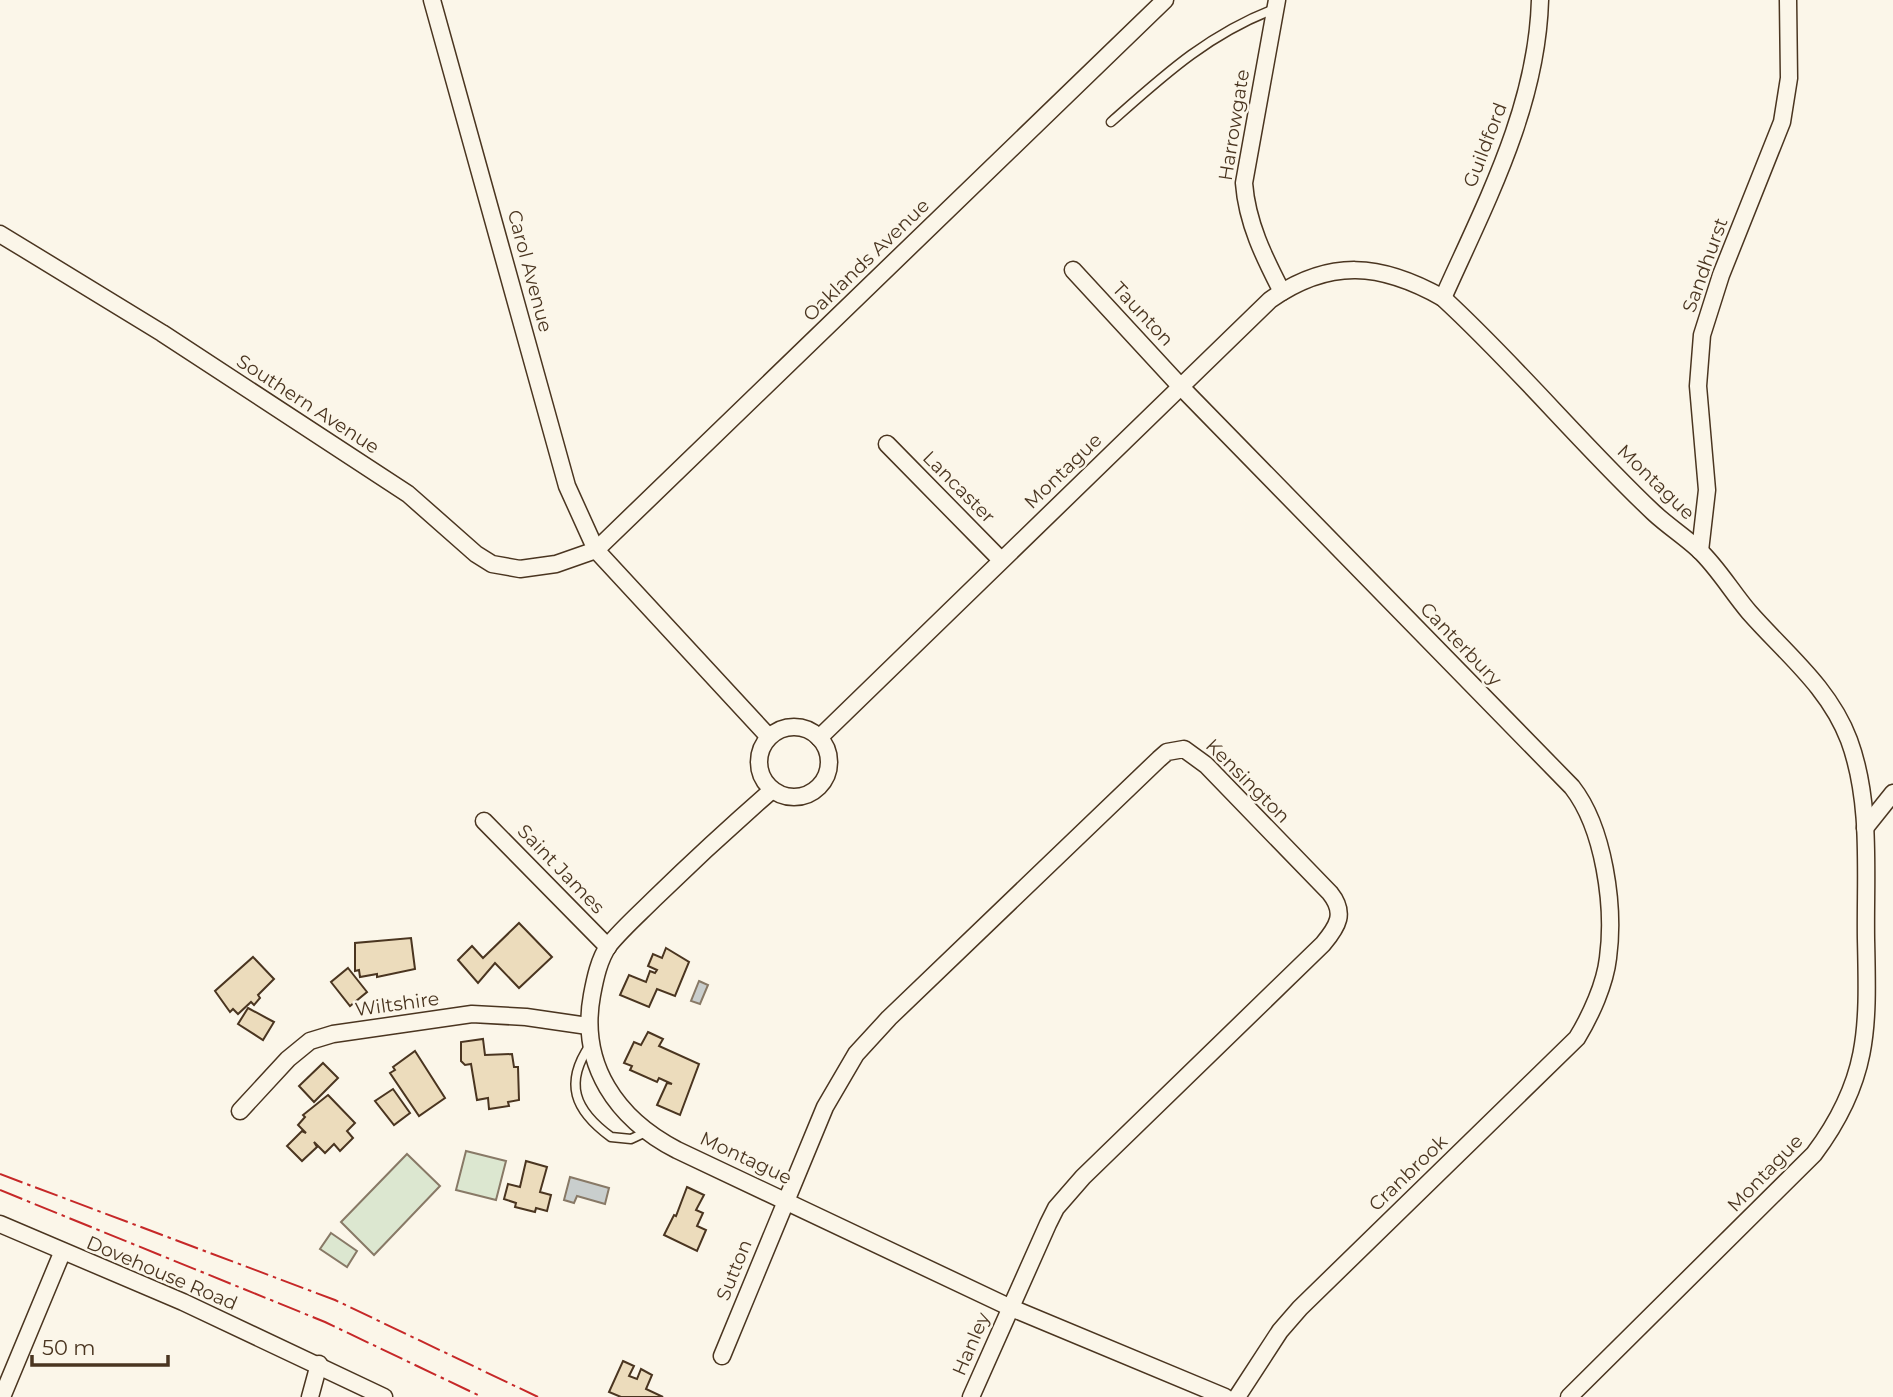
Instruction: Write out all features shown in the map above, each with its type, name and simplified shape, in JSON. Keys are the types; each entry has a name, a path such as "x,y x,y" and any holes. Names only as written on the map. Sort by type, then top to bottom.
{"street":[{"name":"Carol Avenue","path":"432,0 567,486 596,550 637,598 769,737"},
{"name":"Oaklands Avenue","path":"596,550 1166,0"},
{"name":"Guildford","path":"1443,298 1520,116 1538,50 1540,0"},
{"name":"Sandhurst","path":"1700,551 1707,490 1698,386 1702,335 1721,275 1782,122 1789,78 1788,0"},
{"name":"Harrowgate","path":"1276,4 1245,164 1244,183 1246,205 1257,242 1282,292"},
{"name":"Southern Avenue","path":"0,234 162,333 408,494 492,564 520,569 556,564 596,550"},
{"name":"Taunton","path":"1073,270 1181,387"},
{"name":"Montague","path":"820,738 1000,559 1282,292 1303,280 1331,271 1374,270 1418,283 1443,298 1655,514 1700,551 1749,612 1807,672 1839,717 1856,765 1865,828 1868,1006 1860,1065 1839,1116 1814,1154 1782,1188 1569,1397"},
{"name":"Canterbury","path":"1181,387 1581,800 1595,825 1604,866 1609,958 1603,978"},
{"name":"Lancaster","path":"887,444 1000,559"},
{"path":"800,727 820,738 829,759 828,771 816,790 794,798 771,790 759,770 758,758 769,737 778,730 800,727"},
{"name":"Kensington","path":"785,1200 825,1107 856,1054 889,1018 1159,759 1174,750 1190,752 1330,893 1338,907 1339,920 1323,944 1083,1177 1056,1209 1009,1307"},
{"name":"Montague","path":"771,790 687,867 608,947 595,980 588,1026 593,1056 610,1096 646,1132 677,1150 1009,1307 1225,1397"},
{"path":"1865,828 1893,793"},
{"name":"Saint James","path":"484,821 608,947"},
{"name":"Cranbrook","path":"1237,1397 1280,1331 1300,1308 1572,1045 1590,1014 1603,978"},
{"name":"Wiltshire","path":"240,1111 288,1059 310,1041 326,1036 472,1014 526,1017 588,1026"},
{"name":"Sutton","path":"722,1356 785,1200"},
{"name":"Dovehouse Road","path":"0,1224 62,1253 183,1302 384,1397"},
{"path":"2,1397 62,1253"},
{"name":"Hanley","path":"971,1397 1009,1307"},
{"path":"310,1397 319,1364"}],"lane":[{"path":"1111,122 1186,55 1276,4"},
{"path":"591,1044 580,1059 573,1080 579,1102 611,1137 631,1139 646,1132"}],"green space":[{"path":"466,1151 506,1161 496,1200 456,1190"},
{"path":"407,1154 440,1186 374,1255 341,1222"},
{"path":"331,1233 357,1251 347,1267 320,1249"}],"shaded area":[{"path":"699,981 708,985 700,1004 691,1001"},
{"path":"570,1177 609,1188 605,1204 577,1196 574,1203 564,1200"}],"building":[{"path":"519,923 552,957 519,988 495,963 478,983 458,960 472,946 483,958"},
{"path":"411,938 415,969 377,977 377,974 360,977 359,970 355,971 355,943"},
{"path":"666,948 689,962 675,996 657,989 649,1007 620,995 629,975 646,982 650,971 655,973 657,970 648,966 653,954 662,958"},
{"path":"253,957 274,979 258,995 260,998 254,1005 251,1002 238,1014 233,1009 230,1012 215,991"},
{"path":"348,968 367,992 350,1006 331,982"},
{"path":"248,1008 274,1022 263,1040 238,1024"},
{"path":"648,1032 663,1039 659,1046 699,1064 680,1115 657,1105 667,1083 672,1084 659,1078 657,1082 630,1070 632,1066 624,1063 634,1042 641,1045"},
{"path":"483,1039 485,1055 512,1054 514,1067 518,1067 519,1100 508,1102 509,1106 489,1109 488,1098 477,1100 471,1064 465,1065 461,1061 461,1042"},
{"path":"415,1051 445,1098 419,1116 390,1073 395,1070 393,1067"},
{"path":"323,1063 338,1078 314,1102 299,1086"},
{"path":"393,1089 410,1113 394,1125 375,1101"},
{"path":"328,1095 355,1123 347,1131 353,1138 340,1151 334,1144 325,1153 314,1142 317,1147 302,1161 287,1146 302,1131 306,1133 298,1125 305,1117 303,1115"},
{"path":"526,1161 547,1167 540,1192 551,1195 547,1211 536,1208 535,1212 515,1207 516,1203 504,1199 508,1184 520,1187"},
{"path":"687,1187 704,1195 696,1210 703,1213 697,1226 706,1230 697,1251 664,1235 674,1215 676,1216"},
{"path":"623,1361 634,1366 629,1376 637,1379 641,1369 652,1375 646,1389 663,1397 621,1397 609,1392"}],"power":[{"path":"0,1174 335,1300 538,1397"},
{"path":"0,1190 325,1322 482,1397"}]}
